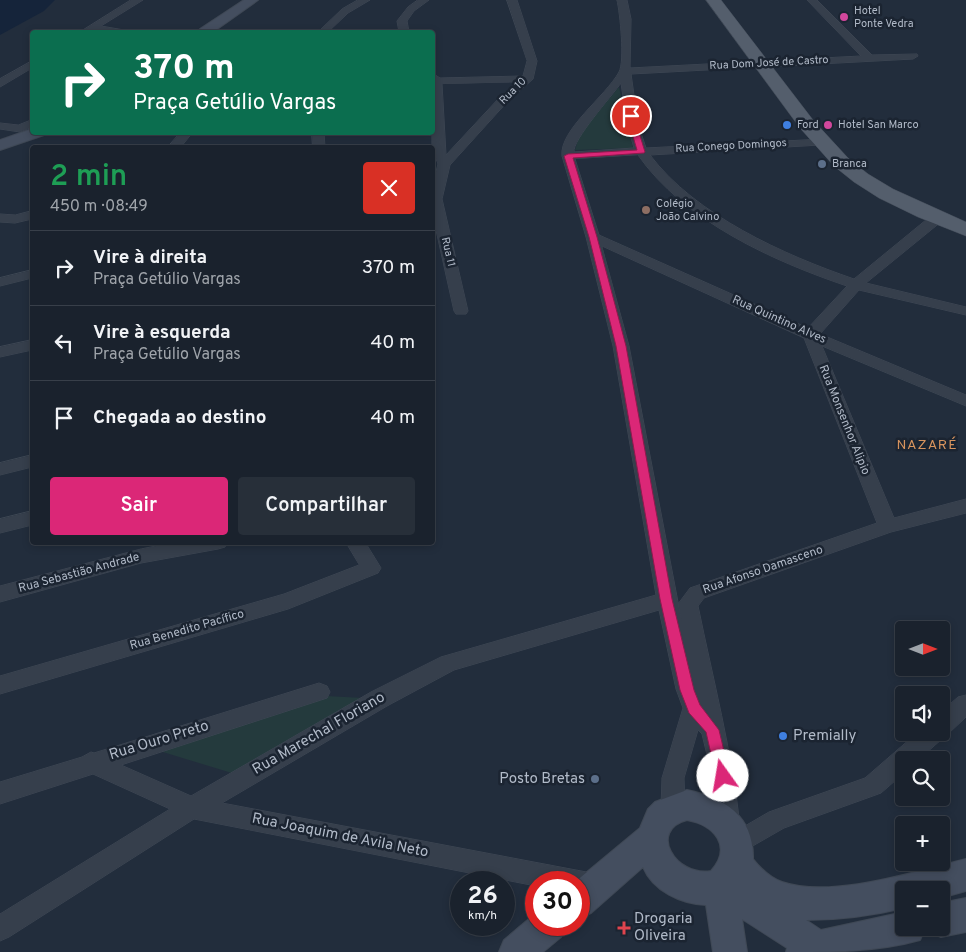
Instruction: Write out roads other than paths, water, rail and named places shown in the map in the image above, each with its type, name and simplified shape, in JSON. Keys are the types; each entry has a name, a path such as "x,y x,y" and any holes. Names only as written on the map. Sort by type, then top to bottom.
{"main road":[{"path":"208,30 252,0"},
{"path":"713,0 820,141 845,166 861,178 930,217 966,240"},
{"path":"0,145 30,135"},
{"path":"930,217 966,230"},
{"path":"730,855 706,888 693,888 678,883 657,864 652,850 652,838 660,817 673,808 687,805 701,807 714,812 730,855 730,952"},
{"path":"590,892 652,838"},
{"path":"730,855 760,889 784,900 816,905 849,903 966,875"},
{"path":"730,855 814,950 895,931"},
{"path":"950,918 966,915"},
{"path":"516,952 536,936"}],"street":[{"path":"88,30 138,0"},
{"path":"325,30 346,11 364,0"},
{"path":"404,30 402,21 411,9 424,0"},
{"name":"Rua 10","path":"444,164 504,99 528,79 532,61 512,0"},
{"path":"622,0 626,19 625,71 631,116 642,152 672,187 715,220 778,255 855,285 904,299 966,311"},
{"path":"812,0 869,58"},
{"name":"Rua Dom José de Castro","path":"625,71 913,56"},
{"path":"0,84 30,65"},
{"path":"625,71 577,131 567,147 568,156 593,237 621,346 666,599 687,690 694,708 712,730 723,776 730,855"},
{"path":"435,79 528,79"},
{"name":"Rua 11","path":"435,97 438,152 444,164 436,200 461,311"},
{"path":"0,126 20,129 30,124"},
{"path":"176,145 185,135"},
{"name":"Rua Conego Domingos","path":"568,156 820,141"},
{"path":"0,218 14,219 30,215"},
{"path":"810,335 855,285 930,217"},
{"name":"Rua Quintino Alves","path":"593,237 810,335 966,401"},
{"path":"0,282 30,274"},
{"name":"Rua Monsenhor Alipio","path":"810,335 888,526"},
{"path":"0,352 30,345"},
{"path":"0,470 30,462"},
{"name":"Rua Afonso Damasceno","path":"712,730 688,604 697,593 888,526 966,506"},
{"path":"0,526 30,518"},
{"name":"Rua Sebastião Andrade","path":"0,594 140,556 201,545"},
{"name":"Rua Benedito Pacífico","path":"0,685 288,601 371,568 357,545"},
{"name":"Rua Marechal Floriano","path":"0,928 192,808 378,699 448,663 646,607 666,599"},
{"name":"Rua Ouro Preto","path":"0,793 91,762 319,692"},
{"path":"950,718 966,704"},
{"path":"673,808 673,778 694,708"},
{"path":"730,855 776,820 873,786 924,741"},
{"name":"Rua Joaquim de Avila Neto","path":"91,762 192,808 525,880"}],"water":[{"path":"0,0 55,0 44,11 0,35"}],"place":[{"name":"Hotel Ponte Vedra","path":"844,17"},
{"name":"Ford","path":"787,125"},
{"name":"Hotel San Marco","path":"828,125"},
{"name":"Branca","path":"822,164"},
{"name":"Colégio João Calvino","path":"646,210"},
{"name":"Premially","path":"783,736"},
{"name":"Posto Bretas","path":"595,779"},
{"name":"Drogaria Oliveira","path":"624,928"}],"district":[{"name":"NAZARÉ","path":"927,445"}]}
